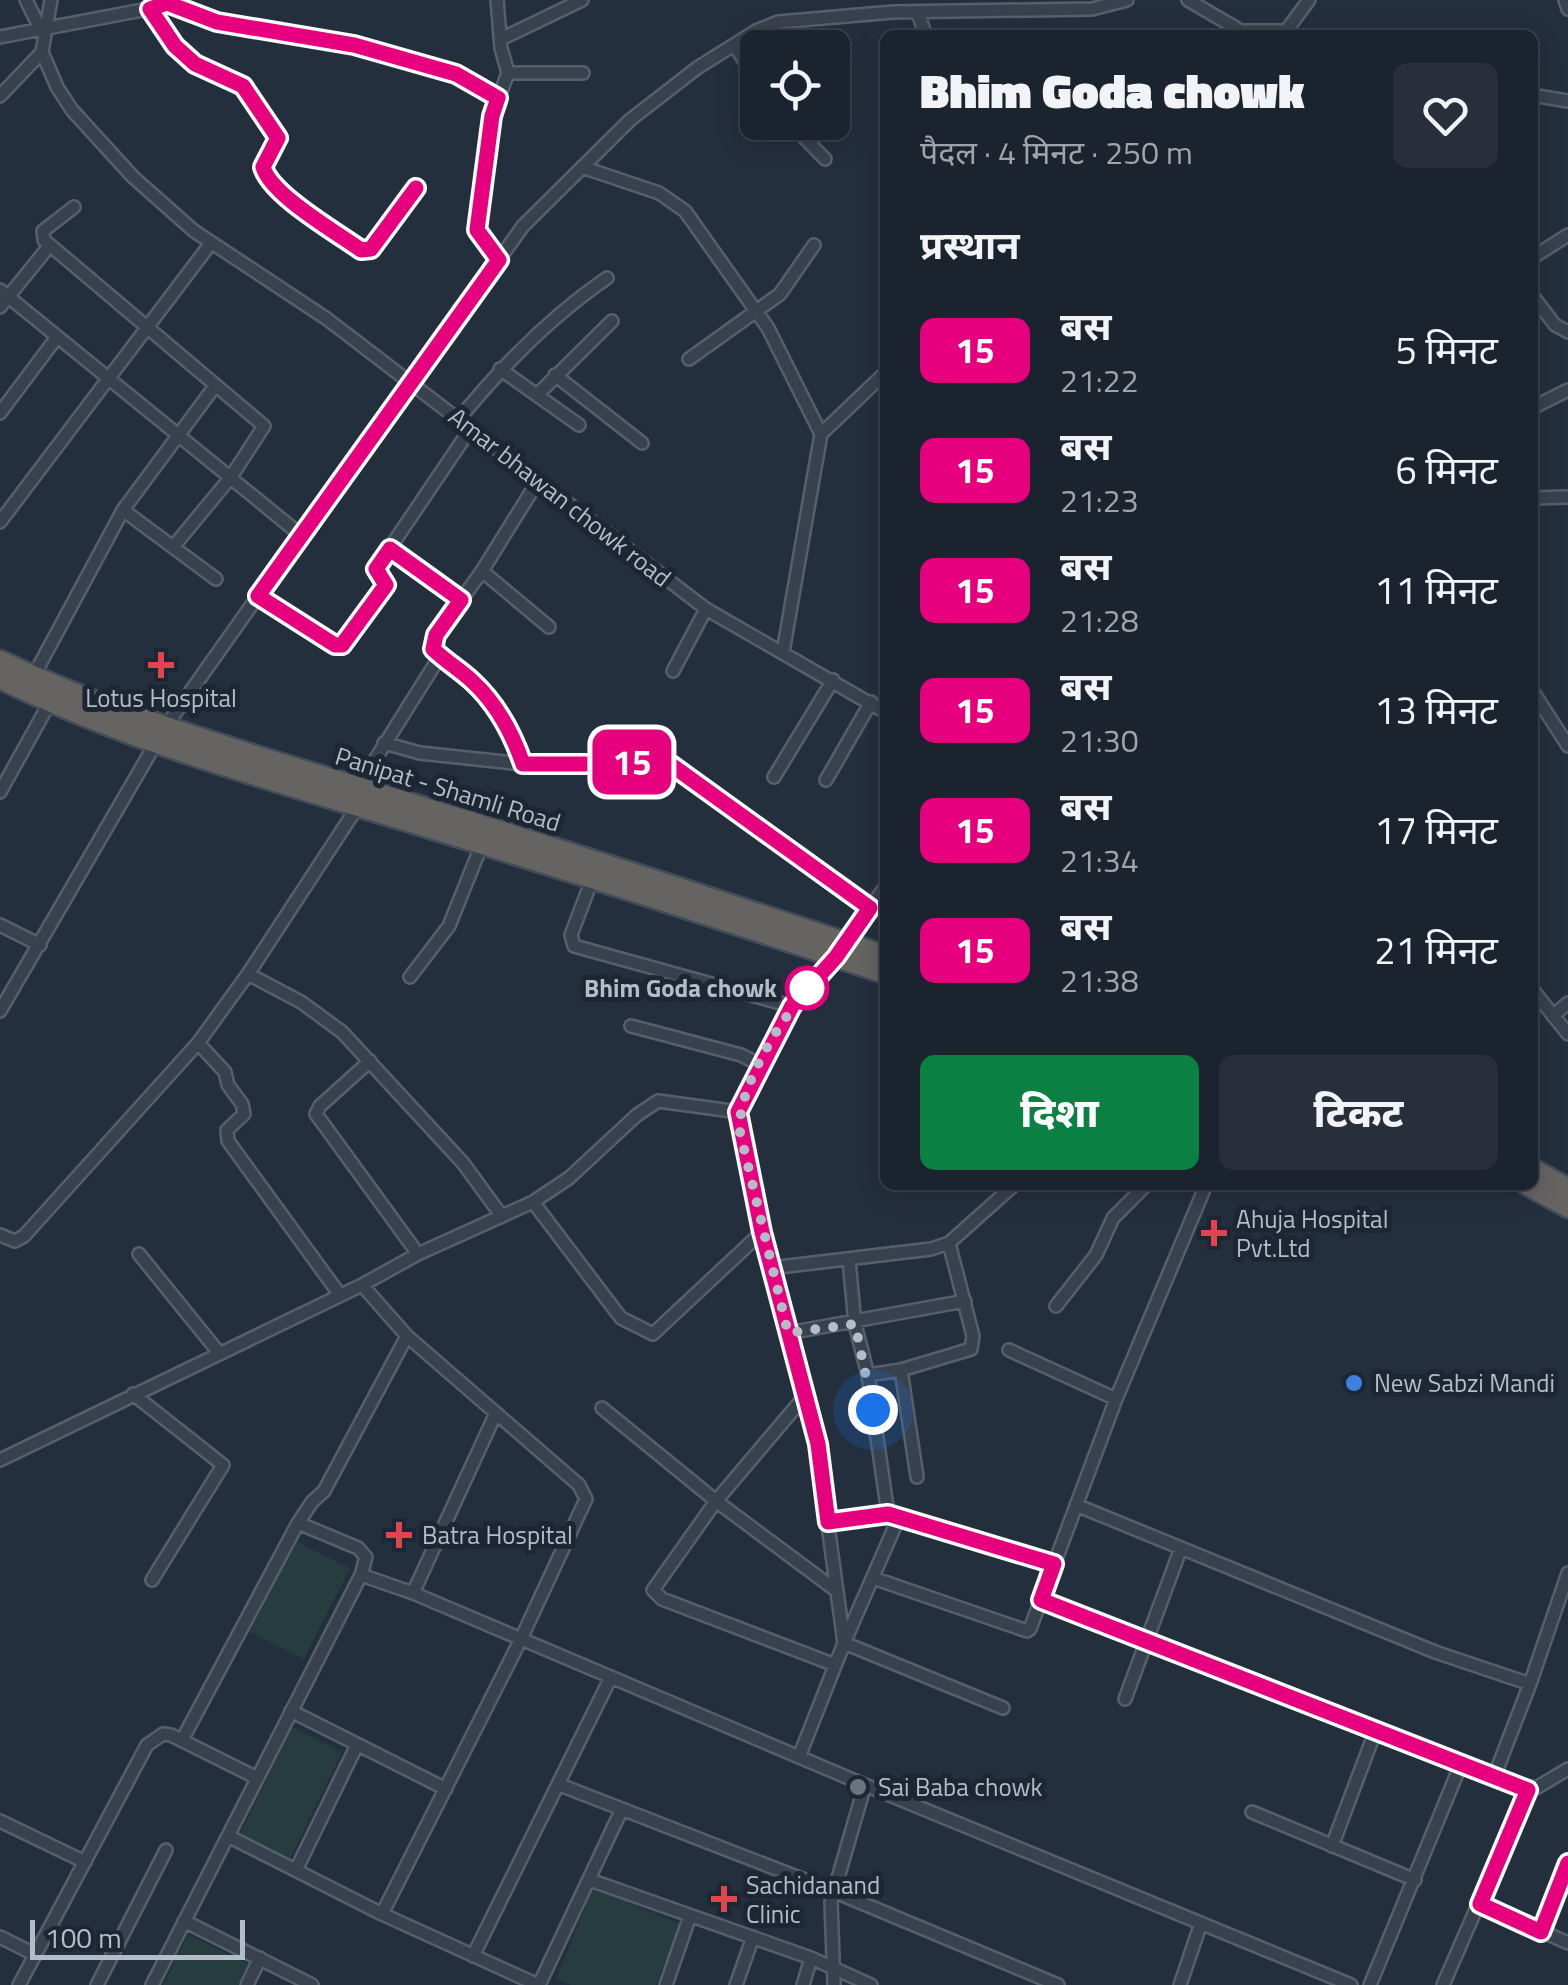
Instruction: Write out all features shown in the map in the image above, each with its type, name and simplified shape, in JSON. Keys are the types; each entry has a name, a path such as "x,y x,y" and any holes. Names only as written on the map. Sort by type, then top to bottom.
{"highway":[{"name":"Panipat - Shamli Road","path":"0,661 160,736"},
{"name":"Panipat - Shamli Road","path":"0,678 50,702 160,736 358,797 662,882 841,950 880,970"},
{"name":"Panipat - Shamli Road","path":"358,797 482,844 593,878 841,950 880,955"},
{"path":"1538,1172 1568,1189"},
{"path":"1537,1190 1568,1208"}],"street":[{"path":"26,0 42,27"},
{"path":"0,96 42,52 42,27 51,0"},
{"path":"497,0 508,73 492,116 477,230 499,260"},
{"path":"500,39 582,0"},
{"path":"0,1012 160,736 258,596 522,226 630,120 697,68 778,22 893,12 1092,9 1128,0"},
{"path":"1188,0 1239,30"},
{"path":"1288,30 1309,0"},
{"path":"1565,0 1568,9"},
{"path":"0,37 150,9 169,2 217,22 339,41 436,66 498,98"},
{"path":"150,9 181,52 202,69 237,82 258,105 278,138 263,167 266,176 294,202 361,250 371,249 416,188"},
{"path":"918,14 924,30"},
{"path":"734,45 740,54"},
{"name":"Amar bhawan chowk road","path":"42,52 72,110 133,177 211,243 302,300 706,609 880,708"},
{"path":"508,73 583,73"},
{"path":"1538,96 1568,101"},
{"path":"806,140 824,159"},
{"path":"582,167 659,192 686,211 756,310 820,434"},
{"path":"74,207 43,231 43,238 264,426 231,477 173,546"},
{"path":"1538,254 1568,235"},
{"path":"0,522 211,243"},
{"path":"50,245 3,298 58,337 302,536"},
{"path":"689,359 780,294 814,245"},
{"path":"459,419 500,369 580,296 607,278"},
{"path":"1538,303 1554,326 1568,332"},
{"path":"537,396 612,321"},
{"path":"0,412 58,337"},
{"path":"500,369 579,425"},
{"path":"555,376 642,443"},
{"path":"782,652 820,434 880,377"},
{"path":"33,677 123,510 215,386"},
{"path":"1538,405 1568,390"},
{"path":"258,596 335,645 342,645 386,585 376,569 471,428"},
{"path":"523,764 504,720 490,700 433,649 433,642 538,481"},
{"path":"1538,498 1568,497"},
{"path":"123,510 216,579"},
{"path":"390,549 461,600"},
{"path":"482,570 548,627"},
{"path":"673,671 706,609"},
{"path":"0,1235 15,1242 24,1236 198,1043 248,974 440,656"},
{"path":"774,778 834,680"},
{"path":"0,792 50,702"},
{"path":"826,780 871,702"},
{"path":"1538,706 1568,746"},
{"path":"384,743 420,753 523,764 670,764 870,908"},
{"path":"410,977 449,926 482,844"},
{"path":"593,878 570,936 574,946 792,1006"},
{"path":"844,1643 818,1444 762,1232 738,1112 792,1006 841,950 880,893"},
{"path":"0,925 40,946"},
{"path":"248,974 324,1017 370,1061 502,1215"},
{"path":"1538,1000 1568,1034"},
{"path":"1554,1016 1568,1003"},
{"path":"631,1026 741,1056 760,1065"},
{"path":"198,1043 225,1072 230,1089 244,1107 244,1114 228,1130 228,1141 340,1294"},
{"path":"370,1061 316,1114 418,1254"},
{"path":"0,1460 362,1285 418,1254 533,1202 569,1178 637,1115 658,1101 738,1112"},
{"path":"771,1268 931,1250 949,1243 1008,1190"},
{"path":"1056,1306 1096,1255 1130,1190"},
{"path":"873,1578 1027,1632 1116,1399 1204,1190"},
{"path":"533,1202 622,1318 653,1334 762,1232"},
{"path":"868,1375 970,1350 974,1342 949,1243"},
{"path":"139,1254 220,1354"},
{"path":"800,1757 894,1516 855,1324 849,1260"},
{"path":"362,1285 407,1336 579,1485 586,1500 521,1639 382,1914"},
{"path":"788,1333 965,1302"},
{"path":"182,1740 298,1523 324,1491 407,1336"},
{"path":"1009,1350 1116,1399"},
{"path":"900,1370 918,1477"},
{"path":"133,1394 222,1464 152,1580"},
{"path":"804,1396 716,1501 655,1585 654,1593 835,1665"},
{"path":"602,1408 716,1501 837,1591"},
{"path":"413,1593 496,1414"},
{"path":"1076,1506 1435,1652 1530,1684"},
{"path":"828,1522 894,1516 1054,1564"},
{"path":"152,1985 361,1575 366,1557 358,1548 298,1523"},
{"path":"1125,1699 1181,1548"},
{"path":"1494,1777 1568,1573"},
{"path":"361,1575 413,1593 1350,1985"},
{"path":"1041,1600 1528,1790"},
{"path":"844,1643 1003,1708"},
{"path":"473,1956 611,1677"},
{"path":"291,1711 446,1789"},
{"path":"1332,1846 1375,1732"},
{"path":"20,1985 147,1745 163,1734 257,1778"},
{"path":"296,1870 357,1744"},
{"path":"1370,1985 1461,1764"},
{"path":"1444,1985 1528,1790 1568,1770"},
{"path":"560,1785 833,1891 1058,1985"},
{"path":"834,1985 830,1914 833,1891 865,1785"},
{"path":"228,1836 382,1914 539,1985 620,1810"},
{"path":"1252,1812 1415,1880"},
{"path":"0,1821 85,1862"},
{"path":"97,1985 166,1850"},
{"path":"1541,1932 1568,1863"},
{"path":"590,1880 811,1958 870,1985"},
{"path":"1480,1904 1568,1943"},
{"path":"666,1985 690,1916"},
{"path":"184,1921 312,1985"},
{"path":"1180,1985 1201,1924"},
{"path":"0,1936 36,1956"},
{"path":"736,1985 753,1937"},
{"path":"247,1985 260,1958"},
{"path":"803,1985 811,1958"}],"green space":[{"path":"295,1541 350,1568 304,1659 250,1632"},
{"path":"292,1727 342,1752 290,1859 240,1834"},
{"path":"593,1888 681,1924 656,1985 571,1985 556,1979"},
{"path":"188,1934 248,1964 238,1985 163,1985"}],"bus line":[{"name":"15","path":"416,188 371,249 361,250 294,202 266,176 263,167 278,143 278,134 258,105 243,86 202,69 181,52 150,9 167,3 217,22 354,45 436,66 498,98 492,116 477,230 499,260 258,596 335,645 342,645 386,585 376,569 390,549 461,600 436,635 433,649 490,700 516,743 523,764 670,764 870,908 836,957 792,1006 738,1112 762,1232 818,1444 828,1522 888,1514 1054,1564 1041,1600 1528,1790 1480,1904 1541,1932 1568,1863"}],"place":[{"name":"Lotus Hospital","path":"161,665"},
{"name":"Bhim Goda chowk","path":"807,988"},
{"name":"Ahuja Hospital Pvt.Ltd","path":"1214,1233"},
{"name":"New Sabzi Mandi","path":"1354,1383"},
{"name":"Batra Hospital","path":"399,1535"},
{"name":"Sai Baba chowk","path":"858,1787"},
{"name":"Sachidanand Clinic","path":"724,1899"}],"route":[{"path":"807,988 814,982 792,1006 738,1112 740,1132 788,1333 855,1324 873,1410"}]}
